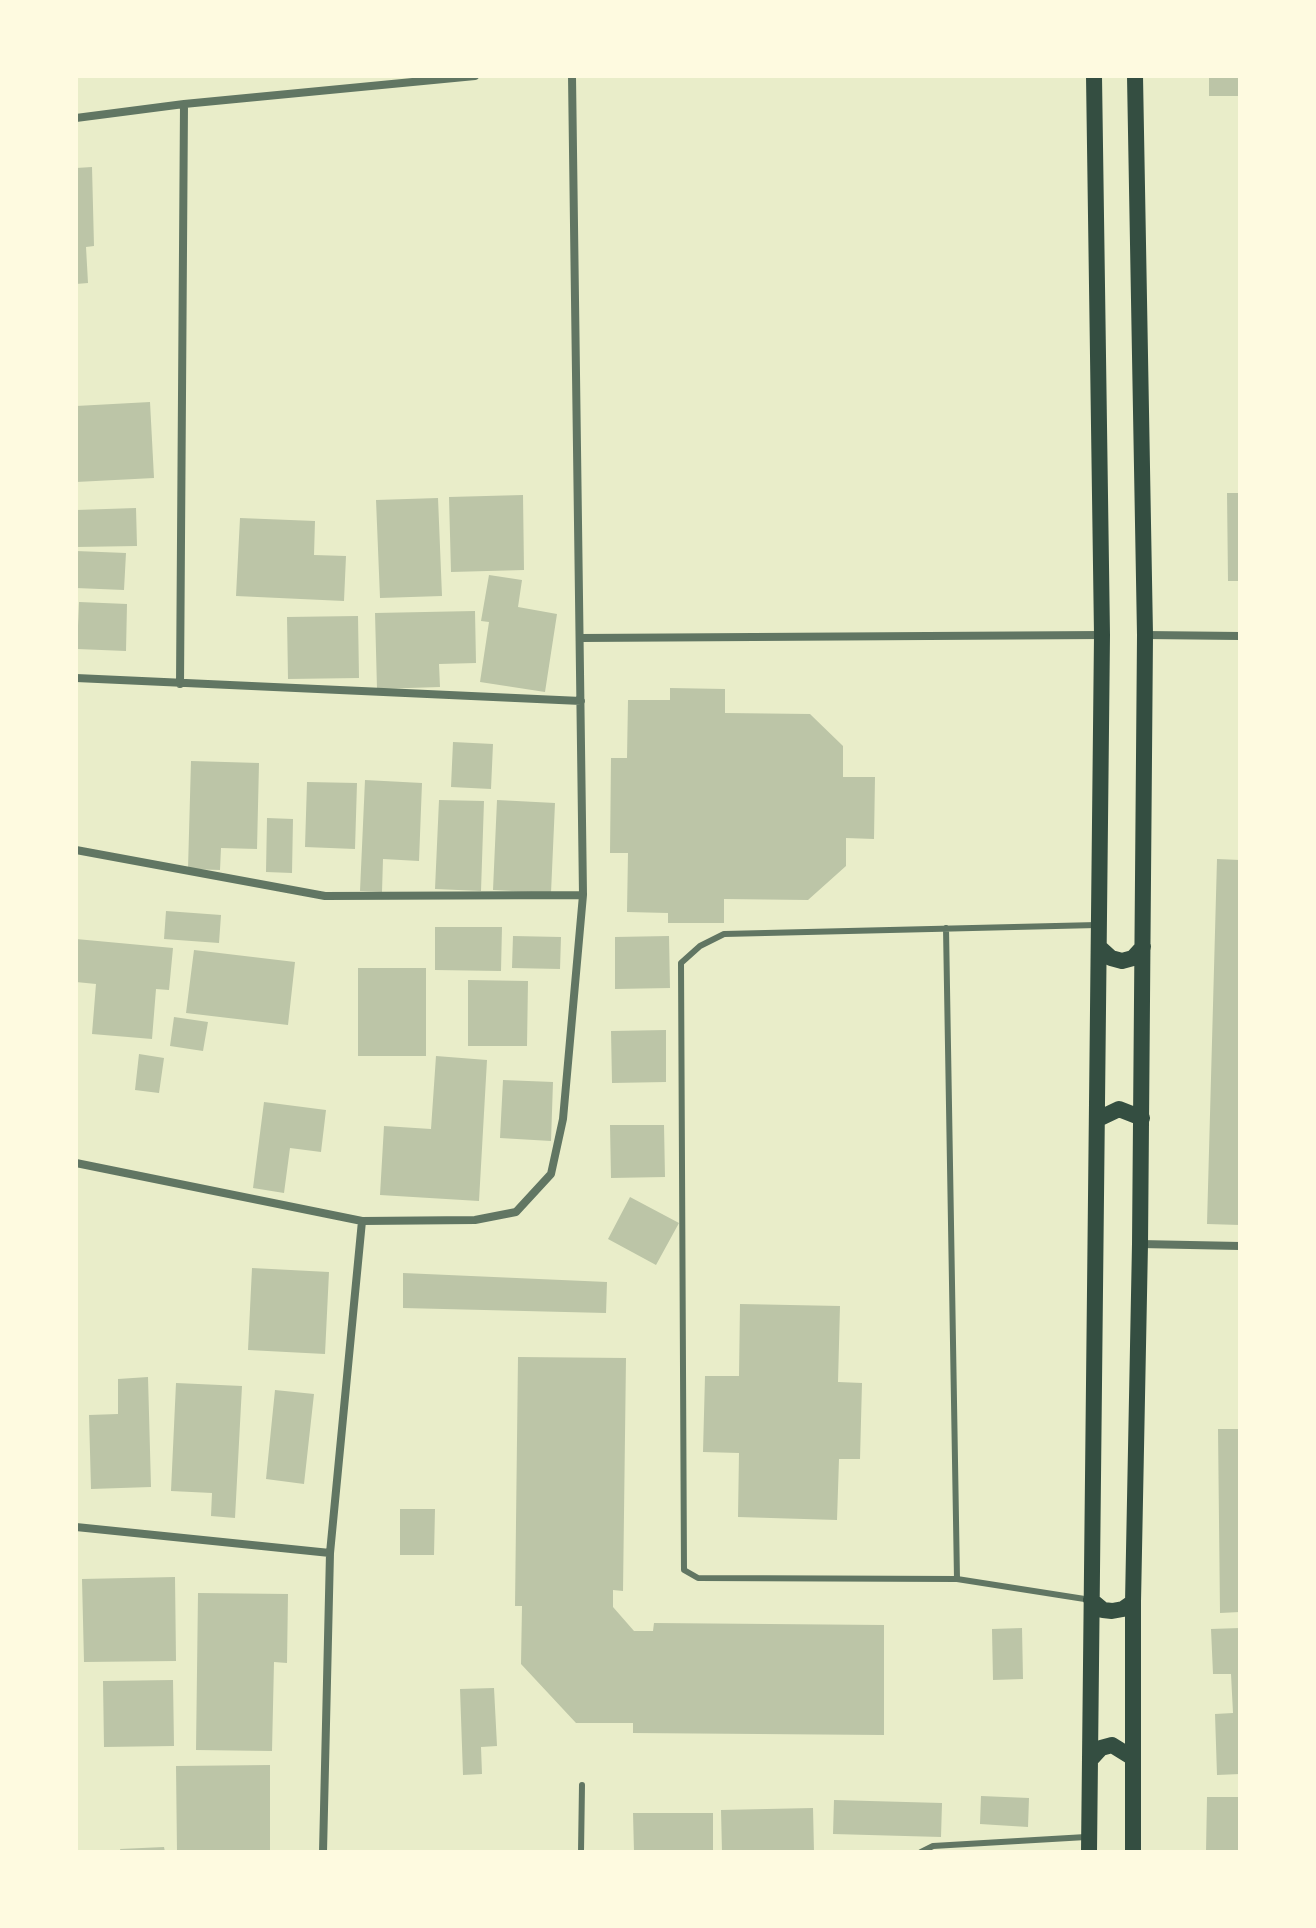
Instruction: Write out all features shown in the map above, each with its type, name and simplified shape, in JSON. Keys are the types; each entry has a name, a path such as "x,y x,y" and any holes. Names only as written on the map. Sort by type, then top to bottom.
{"main road":[{"path":"1089,1845 1102,635 1094,76"},
{"path":"1133,1852 1133,1602 1142,1118 1145,635 1135,76"},
{"path":"1100,948 1111,958 1122,961 1133,958 1143,947"},
{"path":"1098,1119 1119,1109 1142,1118"},
{"path":"1091,1600 1103,1610 1112,1611 1123,1609 1133,1602"},
{"path":"1090,1760 1101,1748 1112,1745 1123,1748 1133,1758"}],"street":[{"path":"76,118 184,104 475,76"},
{"path":"76,1163 362,1221 475,1220 516,1212 551,1174 563,1119 583,895 572,76"},
{"path":"180,684 184,104"},
{"path":"580,638 1102,635"},
{"path":"1145,635 1240,636"},
{"path":"76,678 581,701"},
{"path":"76,850 325,896 583,895"},
{"path":"323,1852 330,1553 362,1221"},
{"path":"1140,1244 1240,1246"},
{"path":"76,1527 330,1553"}],"lane":[{"path":"1091,1600 957,1579 698,1578 682,1565 681,963 700,946 724,934 1101,925"},
{"path":"946,928 957,1579"},
{"path":"581,1852 582,1785"},
{"path":"921,1852 933,1846 1089,1845"}],"building":[{"path":"1209,76 1240,76 1240,96 1209,96"},
{"path":"92,167 94,246 86,247 88,283 76,284 76,168"},
{"path":"150,402 154,478 76,482 76,406"},
{"path":"1227,493 1240,493 1240,581 1228,581"},
{"path":"523,495 524,570 451,572 449,497"},
{"path":"438,498 442,596 380,598 376,500"},
{"path":"136,508 137,546 76,547 76,510"},
{"path":"240,518 315,521 314,555 346,556 344,601 236,596"},
{"path":"76,551 126,553 124,590 76,588"},
{"path":"489,575 522,580 518,607 557,614 545,692 480,682 489,622 481,621"},
{"path":"79,602 127,604 126,651 77,649"},
{"path":"475,611 476,663 439,664 440,687 377,689 375,613"},
{"path":"358,616 359,678 288,679 287,617"},
{"path":"670,688 725,689 725,713 810,714 843,746 843,777 875,777 874,839 846,838 846,866 808,900 724,899 724,923 668,923 668,913 627,912 628,853 610,853 611,758 627,758 628,700 670,700"},
{"path":"453,742 493,744 491,789 451,787"},
{"path":"191,761 259,763 257,849 221,848 220,870 188,869"},
{"path":"365,780 422,783 419,861 383,859 382,892 360,891"},
{"path":"307,782 357,783 355,849 305,847"},
{"path":"439,800 484,801 481,891 435,889"},
{"path":"497,800 555,803 551,893 493,890"},
{"path":"267,818 293,819 292,873 266,872"},
{"path":"1217,859 1240,860 1240,1225 1207,1224"},
{"path":"166,911 221,915 219,943 164,939"},
{"path":"435,927 502,927 501,971 435,970"},
{"path":"513,936 561,937 560,969 512,968"},
{"path":"669,936 670,988 615,989 615,937"},
{"path":"76,939 173,948 169,990 156,989 152,1039 92,1034 96,984 76,982"},
{"path":"194,950 295,962 288,1025 186,1013"},
{"path":"358,968 426,968 426,1056 358,1056"},
{"path":"468,980 528,981 527,1046 468,1046"},
{"path":"174,1017 208,1022 203,1051 170,1046"},
{"path":"666,1030 666,1082 612,1083 611,1031"},
{"path":"139,1054 164,1058 159,1093 135,1090"},
{"path":"436,1056 487,1060 479,1201 380,1195 384,1126 431,1129"},
{"path":"503,1080 553,1082 551,1141 500,1138"},
{"path":"264,1102 326,1110 321,1152 290,1148 284,1193 253,1188"},
{"path":"610,1125 664,1125 665,1177 611,1178"},
{"path":"630,1197 679,1223 656,1265 608,1239"},
{"path":"252,1268 329,1272 325,1354 248,1350"},
{"path":"403,1273 607,1282 606,1313 403,1308"},
{"path":"740,1304 840,1306 838,1382 862,1383 860,1459 839,1459 837,1520 738,1517 739,1453 703,1452 705,1376 739,1376"},
{"path":"518,1357 626,1358 623,1591 613,1590 613,1607 634,1631 653,1631 654,1623 884,1625 884,1735 633,1733 633,1723 576,1723 521,1664 522,1606 515,1606"},
{"path":"148,1377 151,1487 91,1489 89,1415 118,1414 118,1379"},
{"path":"176,1383 242,1386 235,1518 211,1516 212,1493 171,1491"},
{"path":"275,1390 314,1394 304,1484 266,1479"},
{"path":"1218,1429 1240,1429 1240,1612 1220,1613"},
{"path":"400,1509 435,1509 434,1555 400,1555"},
{"path":"175,1577 176,1661 84,1662 82,1579"},
{"path":"198,1593 288,1594 287,1663 274,1662 272,1751 196,1750"},
{"path":"1022,1628 1023,1679 993,1680 992,1629"},
{"path":"1240,1628 1240,1774 1217,1775 1215,1714 1233,1713 1231,1674 1213,1674 1211,1629"},
{"path":"173,1680 174,1746 104,1747 103,1681"},
{"path":"494,1688 497,1746 481,1747 482,1774 463,1775 460,1689"},
{"path":"270,1765 270,1852 177,1852 176,1766"},
{"path":"981,1796 1029,1798 1028,1827 980,1824"},
{"path":"1207,1797 1240,1797 1240,1852 1206,1852"},
{"path":"834,1800 942,1803 941,1837 833,1834"},
{"path":"813,1808 814,1852 722,1852 721,1810"},
{"path":"633,1813 713,1813 713,1852 634,1852"},
{"path":"164,1847 165,1852 121,1852 120,1849"}]}
